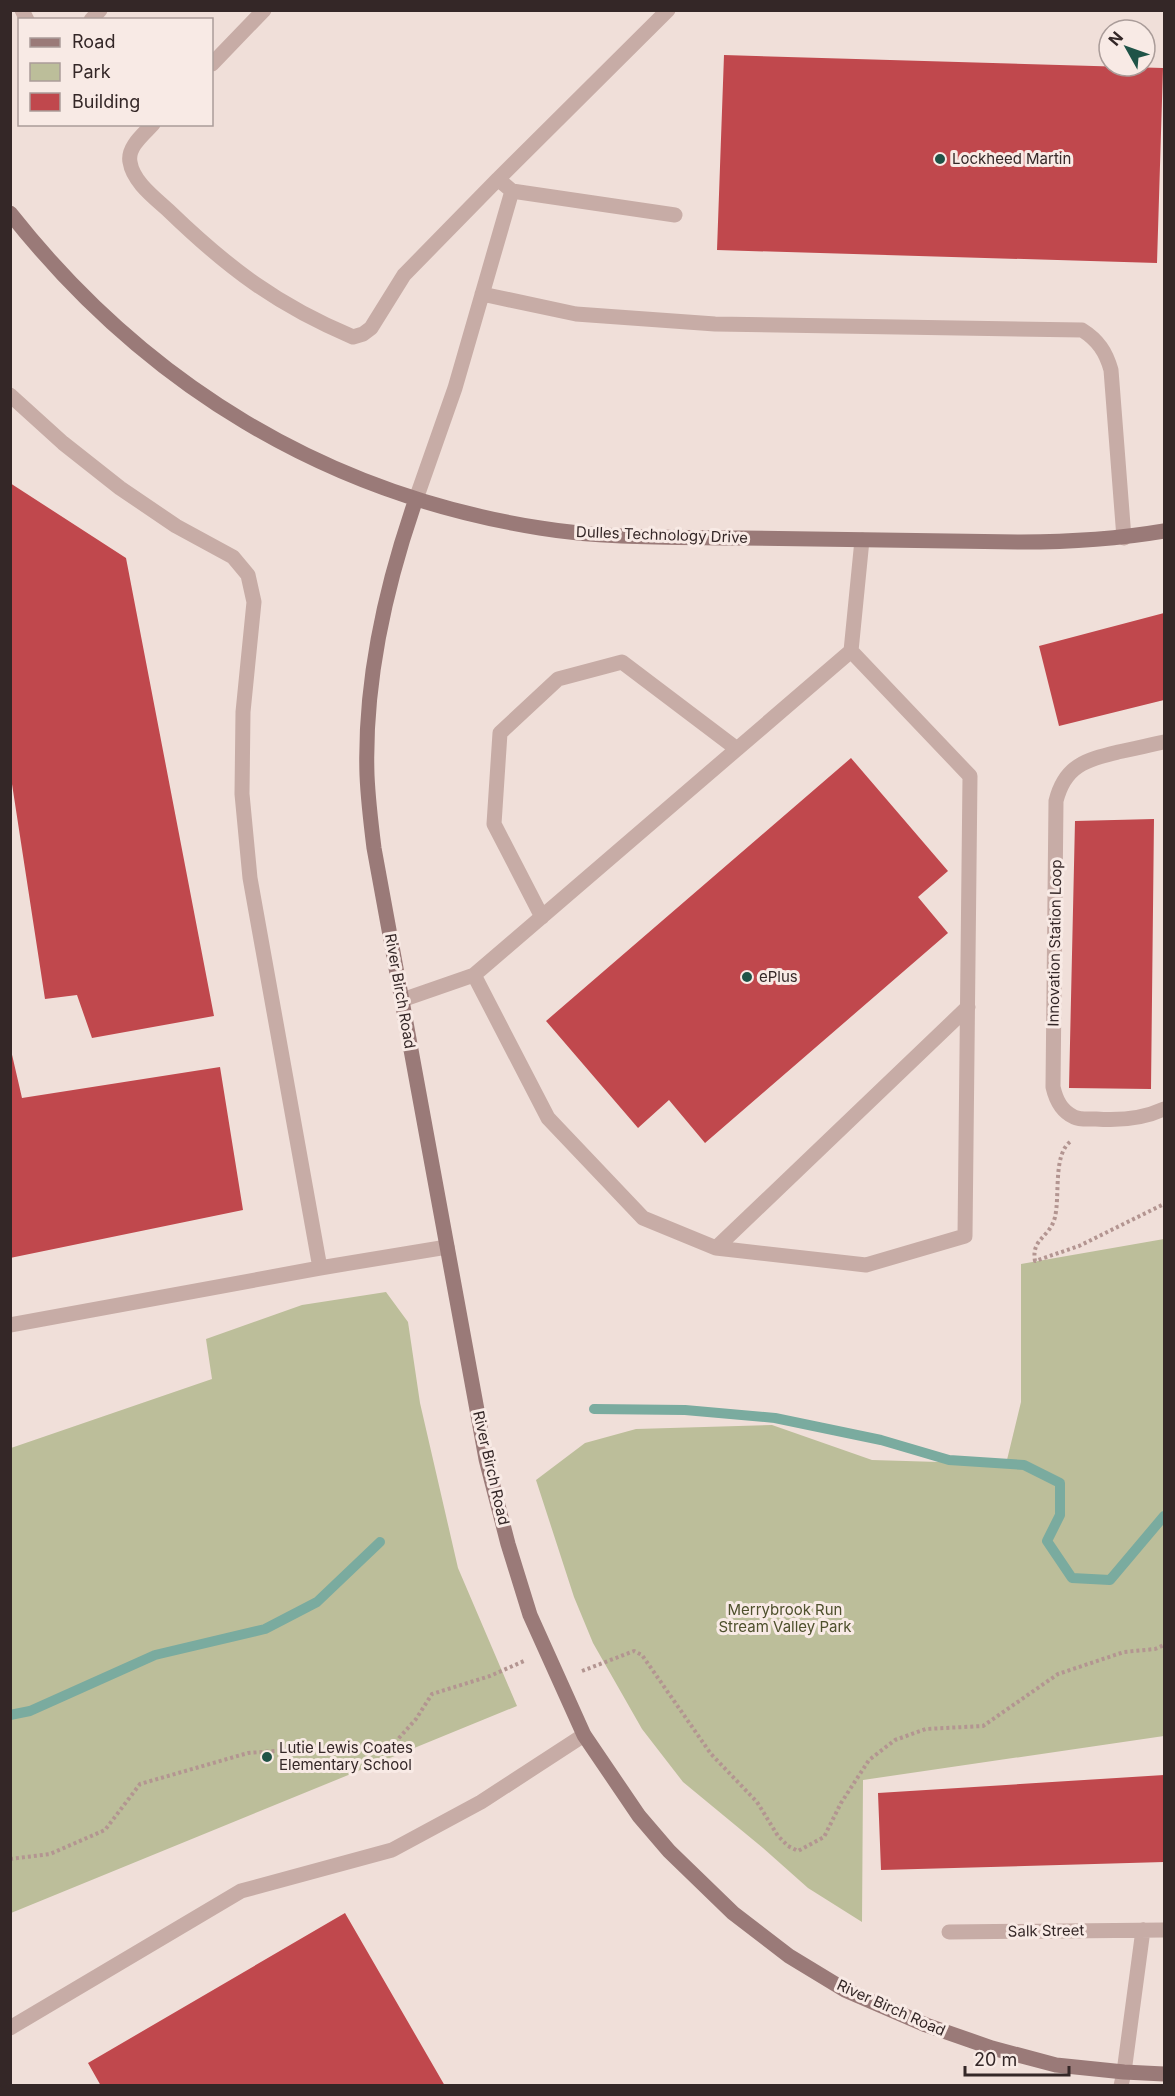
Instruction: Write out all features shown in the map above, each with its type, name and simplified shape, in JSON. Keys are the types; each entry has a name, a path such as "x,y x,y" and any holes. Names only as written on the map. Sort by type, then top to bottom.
{"street":[{"path":"213,63 264,10"},
{"path":"151,126 130,152 130,162 134,173 146,189 202,243 246,278 293,309 353,337 371,328 404,275 668,10"},
{"path":"498,179 513,190 675,215"},
{"path":"416,500 454,388 513,190"},
{"name":"Dulles Technology Drive","path":"10,213 86,299 155,360 227,413 270,438 370,483 416,500 493,520 587,534 628,537 1021,542 1125,538 1164,531"},
{"path":"482,294 576,314 715,324 1082,330 1100,345 1111,370 1125,538"},
{"path":"10,395 63,443 120,488 176,526 233,557 248,575 254,602 243,712 242,794 250,878 320,1268"},
{"name":"River Birch Road","path":"416,500 395,561 376,648 367,737 367,775 374,848 486,1459 508,1544 527,1605 558,1681 584,1735 639,1816 669,1851 733,1913 789,1956 845,1990 926,2025 992,2048 1056,2066 1122,2079 1164,2074"},
{"path":"402,1000 474,975 851,651 862,540"},
{"path":"474,975 548,1118 643,1218 716,1248 866,1265 965,1236 970,776 851,651"},
{"path":"542,917 494,824 500,733 558,679 622,662 737,749"},
{"name":"Innovation Station Loop","path":"1164,741 1084,762 1072,769 1059,791 1056,801 1053,1087 1059,1104 1066,1112 1080,1119 1132,1119 1164,1109"},
{"path":"716,1248 968,1007"},
{"path":"10,1326 320,1268 447,1247"},
{"path":"10,2028 241,1891 392,1850 481,1802 584,1735"},
{"path":"1122,2079 1143,1930"},
{"name":"Salk Street","path":"949,1932 1164,1930"}],"path":[{"path":"1076,1139 1062,1150 1056,1214 1053,1225 1037,1242 1033,1250 1035,1261 1079,1246 1164,1204"},
{"path":"558,1681 634,1652 642,1655 711,1754 757,1802 778,1836 788,1846 798,1851 824,1837 841,1803 869,1760 895,1740 926,1729 983,1726 1058,1674 1124,1652 1155,1650 1164,1645"},
{"path":"10,1859 50,1854 105,1830 140,1784 248,1753 356,1744 390,1748 416,1719 432,1694 490,1676 546,1652"}],"green space":[{"name":"Merrybrook Run Stream Valley Park","path":"1164,1239 1164,1736 863,1780 862,1922 808,1888 683,1782 642,1729 593,1643 574,1597 536,1480 585,1443 636,1429 772,1425 872,1460 1006,1464 1021,1402 1021,1264"},
{"path":"386,1292 408,1322 420,1403 458,1568 517,1706 11,1913 11,1448 212,1379 206,1339 302,1305"}],"building":[{"name":"Lockheed Martin","path":"724,55 1097,66 1097,78 1157,78 1157,68 1163,68 1157,263 717,250"},
{"path":"10,483 126,558 214,1016 92,1038 77,995 45,999 10,771"},
{"path":"1164,613 1164,700 1059,726 1039,646"},
{"name":"ePlus","path":"851,758 948,871 918,897 948,933 705,1143 669,1100 638,1128 546,1021"},
{"path":"1154,819 1151,1089 1069,1088 1075,821"},
{"path":"10,1046 22,1098 220,1067 243,1210 10,1258"},
{"path":"1164,1775 1164,1862 881,1870 878,1793"},
{"path":"345,1913 445,2086 101,2086 88,2063"}],"waterway":[{"path":"594,1409 685,1410 775,1418 881,1440 949,1460 1024,1465 1060,1483 1060,1515 1047,1541 1072,1578 1110,1580 1164,1516"},
{"path":"10,1715 30,1711 155,1655 265,1629 317,1602 380,1542"}],"place":[{"name":"Lockheed Martin","path":"940,159"},
{"name":"ePlus","path":"747,977"},
{"name":"Lutie Lewis Coates Elementary School","path":"267,1757"}]}
